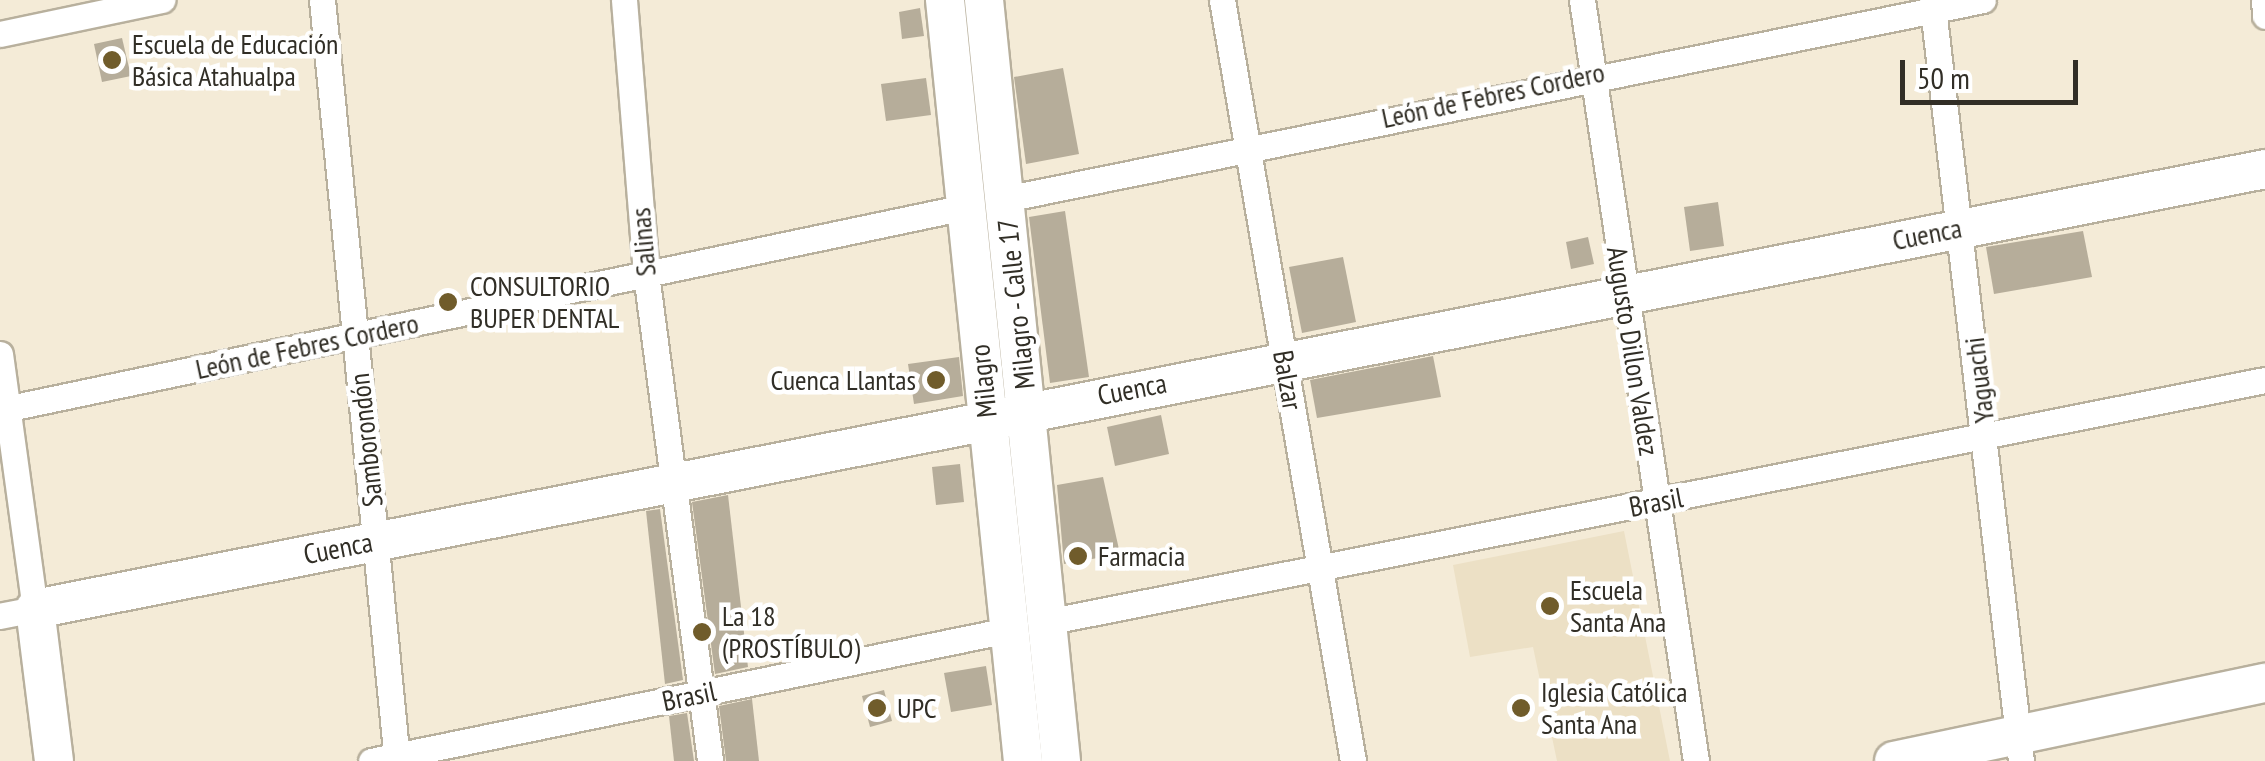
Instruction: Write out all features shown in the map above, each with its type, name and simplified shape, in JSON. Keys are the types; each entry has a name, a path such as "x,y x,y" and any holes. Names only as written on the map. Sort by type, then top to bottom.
{"main road":[{"name":"Milagro","path":"945,0 1023,761"},
{"path":"984,0 1005,198"},
{"name":"Cuenca","path":"18,612 376,541 675,488 1027,409 2265,168"},
{"name":"Milagro - Calle 17","path":"1005,198 1027,409"},
{"name":"Milagro","path":"1027,409 1060,761"},
{"path":"18,612 54,761"},
{"path":"1894,761 2019,748 2265,683"}],"street":[{"path":"0,34 162,0"},
{"name":"Samborondón","path":"322,0 397,758"},
{"name":"Salinas","path":"624,0 646,274 710,761"},
{"name":"Balzar","path":"1222,0 1353,761"},
{"name":"Augusto Dillon Valdez","path":"1582,0 1696,761"},
{"name":"León de Febres Cordero","path":"1005,198 1592,74 1932,6 1983,0"},
{"path":"2264,0 2265,16"},
{"name":"Yaguachi","path":"1932,6 1986,438 2019,748"},
{"name":"León de Febres Cordero","path":"4,409 965,206"},
{"path":"0,354 18,612"},
{"name":"Brasil","path":"1046,622 2265,380"},
{"name":"Brasil","path":"370,761 1008,630"}],"shaded area":[{"name":"Escuela Santa Ana","path":"1624,531 1670,761 1557,761 1533,647 1470,657 1453,565"}],"building":[{"path":"920,8 924,36 902,39 899,12"},
{"name":"Escuela de Educación Básica Atahualpa","path":"122,38 131,76 102,82 94,44"},
{"path":"1063,68 1079,154 1026,164 1014,77"},
{"path":"926,78 931,115 886,121 881,84"},
{"path":"1718,202 1724,246 1690,251 1684,207"},
{"path":"1065,211 1089,377 1050,383 1029,217"},
{"path":"2083,231 2092,277 1994,294 1986,247"},
{"path":"1588,237 1594,264 1571,269 1566,242"},
{"path":"1343,257 1356,322 1302,333 1289,267"},
{"path":"1433,356 1441,397 1317,418 1310,380"},
{"name":"Cuenca Llantas","path":"959,357 963,396 914,404 908,364"},
{"path":"1161,415 1169,454 1115,466 1107,427"},
{"path":"960,464 964,502 936,505 932,467"},
{"path":"1103,477 1120,554 1064,564 1057,485"},
{"path":"728,495 748,667 715,674 692,502"},
{"path":"660,509 683,680 665,684 646,511"},
{"path":"986,666 992,705 951,712 944,673"},
{"name":"UPC","path":"884,690 892,721 870,727 862,696"},
{"path":"752,699 759,761 726,761 719,706"},
{"path":"687,713 694,761 674,761 669,716"}],"place":[{"name":"Escuela de Educación Básica Atahualpa","path":"112,60"},
{"name":"CONSULTORIO BUPER DENTAL","path":"448,302"},
{"name":"Cuenca Llantas","path":"936,380"},
{"name":"Farmacia","path":"1078,556"},
{"name":"Escuela Santa Ana","path":"1550,606"},
{"name":"La 18 (PROSTÍBULO)","path":"702,632"},
{"name":"UPC","path":"877,708"},
{"name":"Iglesia Católica Santa Ana","path":"1521,708"}]}
